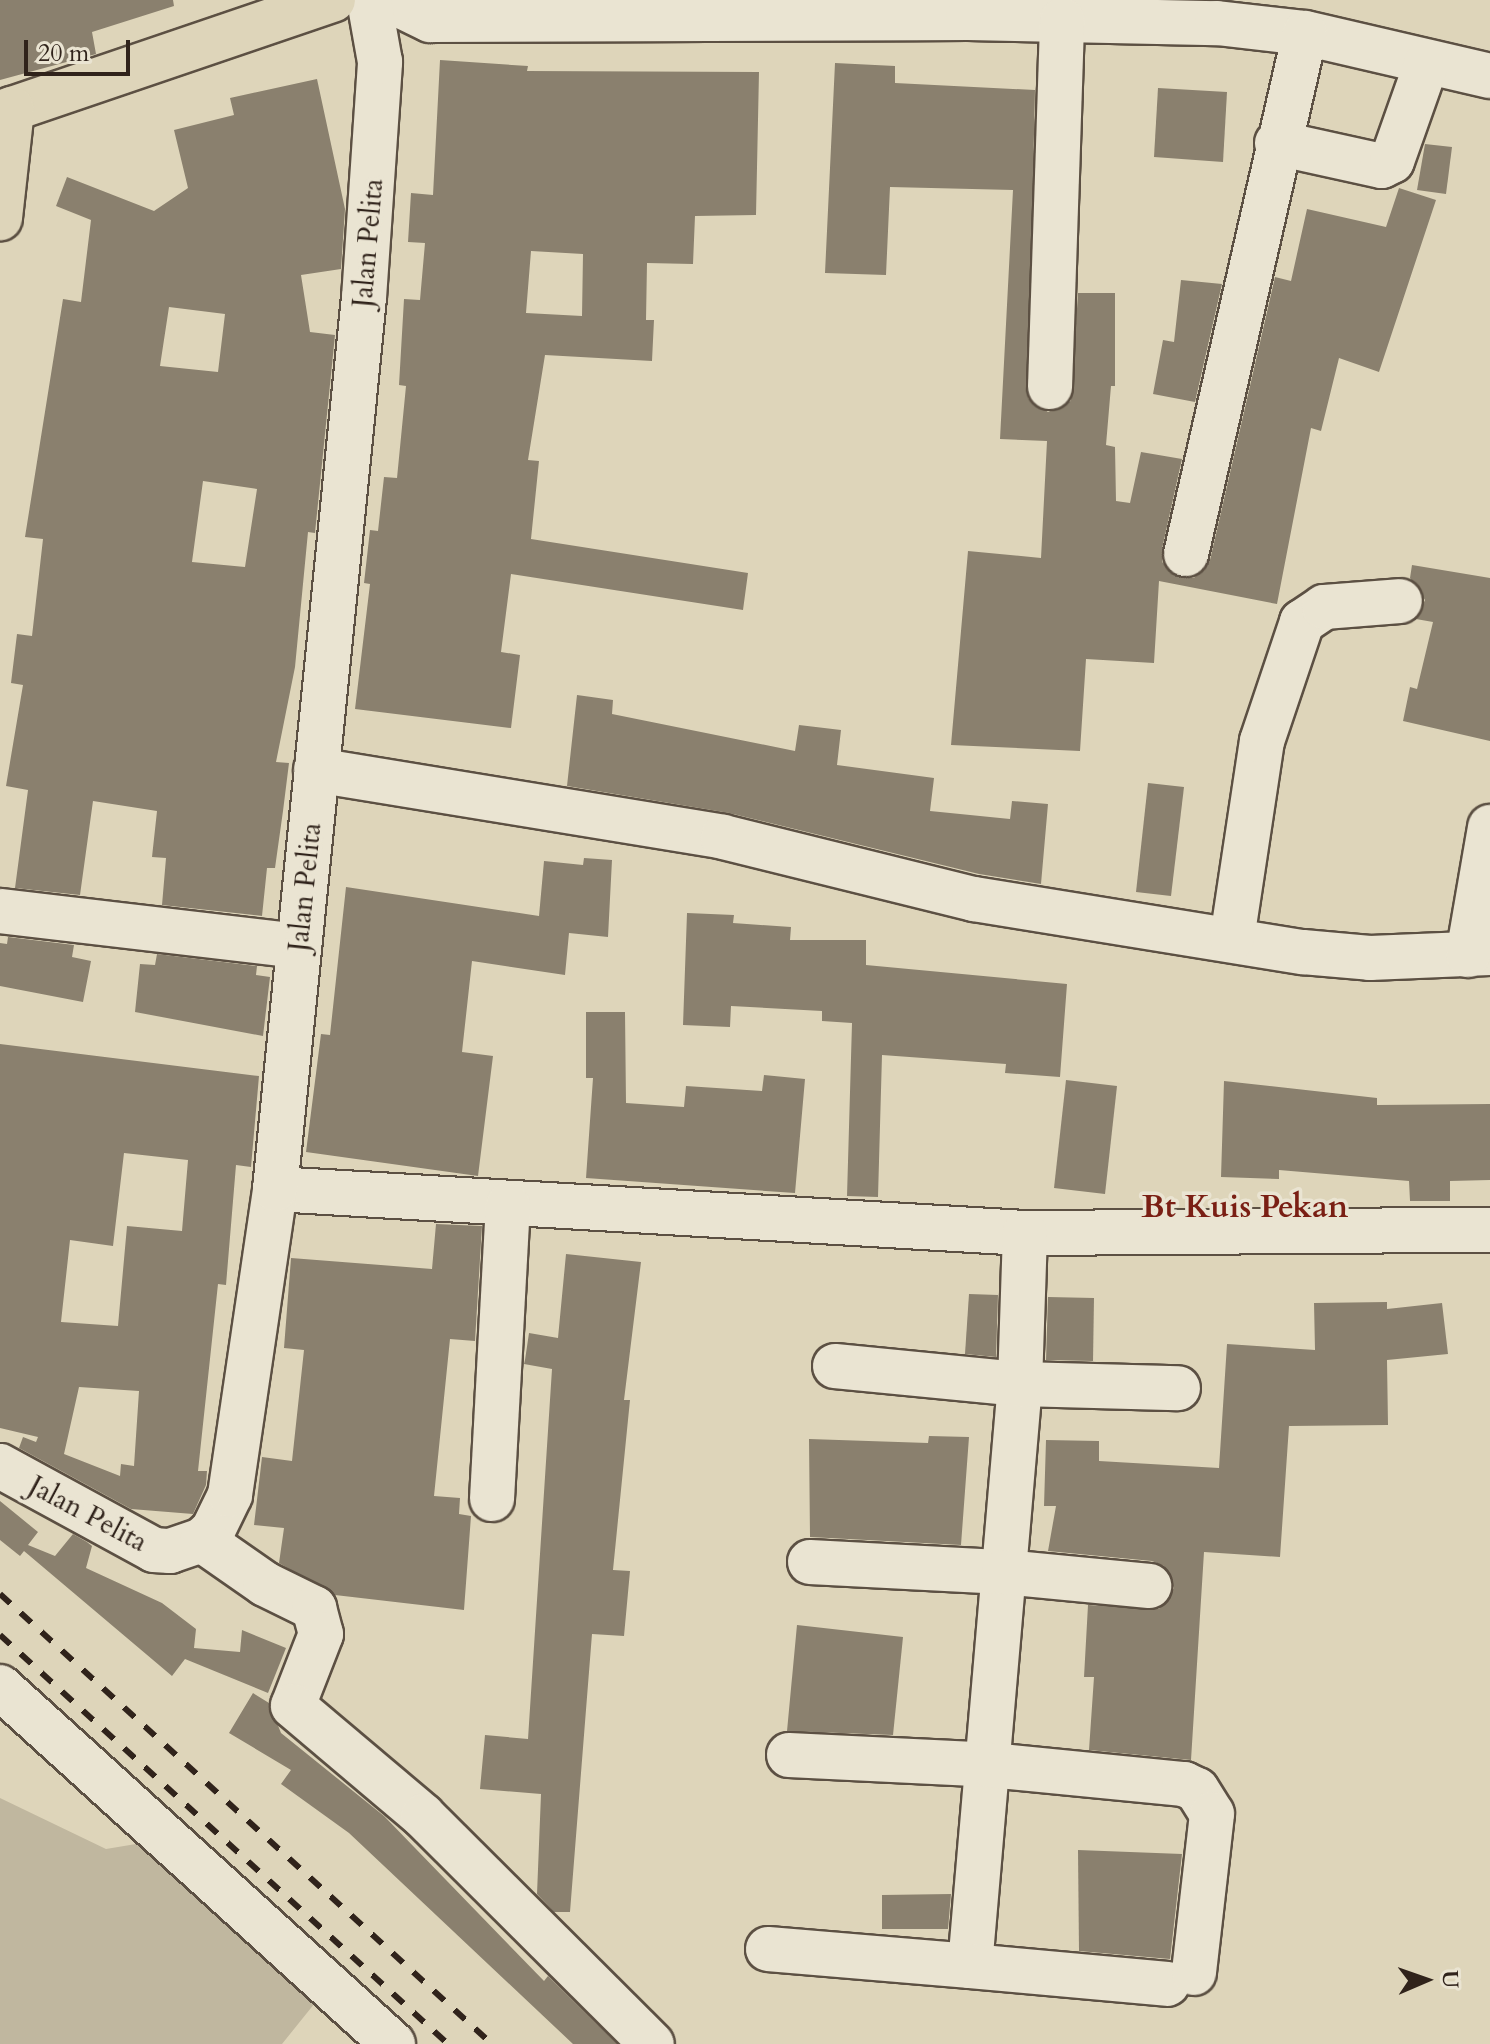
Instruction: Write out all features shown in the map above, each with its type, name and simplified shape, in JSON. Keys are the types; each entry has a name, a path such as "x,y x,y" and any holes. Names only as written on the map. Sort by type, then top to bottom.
{"main road":[{"path":"0,218 6,111 321,1"}],"street":[{"name":"Jalan Pelita","path":"0,1466 136,1544 170,1551 202,1540 218,1522 230,1495 275,1189 380,89 379,43 369,0"},
{"path":"389,0 430,20 968,9 1062,20 1217,23 1305,33 1490,76"},
{"path":"1050,387 1062,20"},
{"path":"1186,554 1277,143 1305,33"},
{"path":"1277,143 1382,166 1392,161 1427,62"},
{"path":"1232,939 1262,741 1302,622 1324,607 1400,601"},
{"path":"316,770 543,803 723,837 974,899 1370,958 1479,954 1490,827"},
{"path":"0,911 299,946"},
{"path":"275,1189 1025,1233 1490,1230"},
{"path":"492,1499 508,1205"},
{"path":"970,1966 990,1765 1020,1384 1025,1233"},
{"path":"835,1366 1020,1384 1178,1388"},
{"path":"202,1540 265,1584 314,1608 321,1634 293,1706 423,1816 652,2044"},
{"path":"810,1562 1004,1572 1149,1586"},
{"path":"0,1687 393,2044"},
{"path":"768,1949 970,1966 1180,1978 1212,1814 1206,1799 1184,1784 990,1765 789,1755"}],"shaded area":[{"path":"0,1798 106,1849 154,1841 323,1993 282,2044 0,2044"}],"building":[{"path":"0,0 173,0 174,6 92,32 96,54 0,80"},
{"path":"440,60 528,66 527,71 759,72 756,215 695,216 693,264 647,263 646,320 654,320 652,361 545,355 528,460 539,461 531,539 748,573 743,610 511,574 501,652 520,655 511,728 355,709 370,584 364,583 370,530 378,531 384,477 397,478 406,386 399,385 404,299 420,300 425,243 408,242 411,193 433,195","holes":["531,251 583,254 582,316 526,313"]},
{"path":"835,63 895,66 895,83 1035,90 1028,398 1048,412 1071,401 1078,293 1115,293 1115,386 1111,386 1106,445 1115,447 1116,501 1130,503 1141,452 1182,459 1162,549 1162,562 1180,578 1194,578 1210,560 1275,277 1291,281 1307,209 1386,227 1399,188 1436,200 1379,372 1339,358 1321,431 1311,428 1277,604 1159,581 1154,663 1086,659 1080,751 951,745 968,551 1041,558 1047,441 1000,439 1013,190 890,187 886,275 825,273"},
{"path":"317,79 345,209 341,269 301,275 310,332 335,335 315,533 308,532 295,667 276,762 289,763 283,811 275,868 267,868 262,916 162,905 166,858 152,857 157,811 93,801 80,895 15,888 28,790 6,786 23,685 11,683 17,634 32,636 43,539 25,537 63,299 81,302 91,220 56,206 67,177 154,211 188,188 174,130 234,115 230,98","holes":["169,307 225,314 218,372 160,366","203,481 257,489 245,567 192,562"]},
{"path":"1158,88 1227,92 1223,162 1154,157"},
{"path":"1425,144 1452,147 1446,194 1417,190"},
{"path":"1181,280 1222,284 1195,402 1153,394 1163,340 1174,342"},
{"path":"1412,565 1490,578 1490,741 1403,721 1410,687 1417,689 1433,622 1416,619 1425,600 1410,578"},
{"path":"577,695 613,700 612,714 795,751 799,725 841,730 837,765 934,778 930,811 1010,819 1012,801 1048,804 1041,884 979,874 729,813 567,786"},
{"path":"1148,783 1184,787 1171,896 1136,892"},
{"path":"584,858 612,860 608,937 569,933 565,975 472,961 462,1052 493,1056 478,1176 306,1152 321,1034 330,1035 346,887 539,916 544,861 583,865"},
{"path":"687,913 734,915 733,923 791,927 790,940 866,940 866,965 1067,984 1060,1077 1005,1073 1006,1064 882,1055 878,1197 847,1196 852,1023 822,1021 822,1011 731,1006 730,1027 683,1025"},
{"path":"8,937 74,945 72,957 91,961 83,1002 0,986 0,943 7,944"},
{"path":"157,954 257,966 256,975 270,977 263,1036 135,1012 140,964 155,965"},
{"path":"586,1012 625,1012 626,1103 684,1107 686,1086 762,1091 764,1075 805,1079 795,1193 586,1178 593,1078 586,1078"},
{"path":"0,1044 259,1076 251,1167 236,1165 226,1285 218,1284 198,1471 207,1471 206,1485 193,1514 131,1509 19,1448 23,1437 36,1442 38,1437 0,1428","holes":["124,1153 188,1160 182,1231 127,1226 118,1326 61,1322 70,1240 113,1246","79,1387 139,1391 134,1466 121,1464 120,1476 64,1454"]},
{"path":"1066,1080 1117,1086 1105,1194 1054,1188"},
{"path":"1224,1081 1377,1098 1377,1105 1490,1104 1490,1180 1450,1181 1450,1201 1410,1201 1409,1181 1279,1170 1279,1179 1221,1177"},
{"path":"436,1224 482,1226 475,1341 450,1339 434,1496 460,1498 459,1514 471,1516 464,1610 335,1595 279,1563 284,1528 254,1525 262,1457 292,1461 304,1350 284,1348 291,1258 432,1269"},
{"path":"566,1254 641,1262 624,1400 630,1400 613,1570 630,1571 624,1636 592,1634 570,1912 554,1912 537,1894 541,1794 480,1789 485,1735 528,1739 552,1369 524,1364 529,1333 558,1338"},
{"path":"969,1294 998,1295 996,1357 965,1354"},
{"path":"1048,1297 1094,1298 1093,1361 1046,1360"},
{"path":"1387,1302 1387,1309 1442,1303 1448,1354 1387,1360 1388,1425 1289,1426 1280,1557 1204,1552 1191,1760 1089,1750 1094,1677 1084,1677 1088,1605 1159,1609 1174,1588 1164,1566 1152,1561 1048,1551 1056,1506 1044,1506 1046,1440 1099,1441 1099,1461 1219,1468 1227,1344 1315,1350 1314,1303"},
{"path":"929,1436 969,1437 961,1545 810,1537 809,1439 928,1443"},
{"path":"0,1501 38,1532 28,1545 55,1556 73,1534 87,1542 92,1546 86,1568 162,1603 196,1629 194,1648 240,1652 242,1630 286,1648 268,1693 185,1659 172,1676 24,1551 20,1556 0,1540"},
{"path":"797,1625 903,1637 893,1735 787,1731"},
{"path":"253,1693 269,1703 281,1733 384,1816 544,1981 548,1976 617,2044 573,2044 349,1833 281,1784 291,1770 229,1733"},
{"path":"1078,1850 1182,1854 1170,1959 1079,1951"},
{"path":"951,1894 948,1929 882,1929 882,1895"}],"railway":[{"path":"0,1594 492,2044"},
{"path":"0,1635 448,2044"}],"district":[{"name":"Bt Kuis Pekan","path":"1245,1207"}]}
